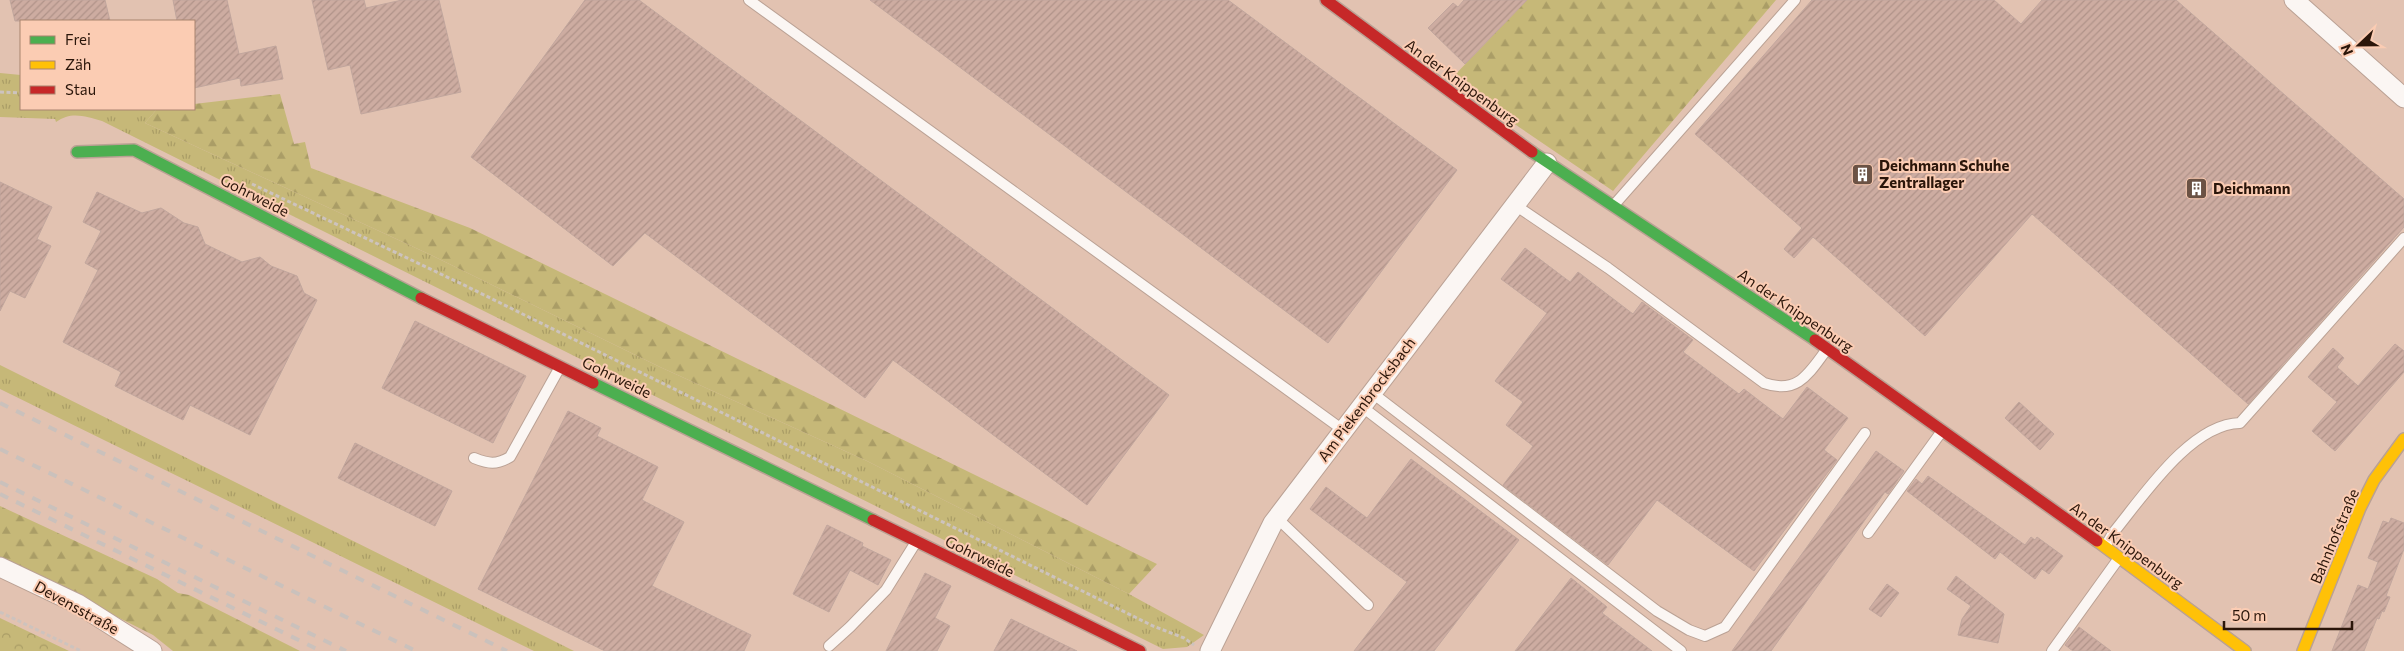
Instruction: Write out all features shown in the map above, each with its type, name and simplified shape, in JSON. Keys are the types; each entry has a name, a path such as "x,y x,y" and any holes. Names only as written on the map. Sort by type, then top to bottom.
{"street":[{"name":"An der Knippenburg","path":"1326,0 1547,163 1827,348 2120,557 2245,651"},
{"path":"2294,0 2404,98"},
{"name":"Gohrweide","path":"77,152 134,150 561,367 1140,651"},
{"name":"Am Piekenbrocksbach","path":"1204,649 1277,518 1547,163"},
{"name":"Bahnhofstraße","path":"2303,651 2360,508 2374,480 2404,440"},
{"name":"Devensstraße","path":"0,567 78,604 152,651"}],"lane":[{"path":"749,0 1343,430"},
{"path":"1613,206 1795,0"},
{"path":"1515,205 1608,268 1764,383 1787,387 1801,381 1807,376 1827,348"},
{"path":"2105,547 2113,533 2174,459 2206,433 2228,423 2240,423 2404,238"},
{"path":"474,458 489,464 499,463 510,457 561,367"},
{"path":"1366,399 1656,611 1689,630 1705,636 1725,627 1865,433"},
{"path":"1366,399 1681,651"},
{"path":"1868,533 1942,430"},
{"path":"1277,518 1368,605"},
{"path":"829,646 886,590 916,541"},
{"path":"2052,651 2120,557"}],"path":[{"path":"0,92 20,94"},
{"name":"Gohrweide","path":"251,183 468,287 1153,626 1184,638 1204,649"},
{"path":"0,612 81,651"}],"green space":[{"path":"1527,0 1776,0 1613,191 1450,80"},
{"path":"0,73 20,75 20,110 156,110 145,123 431,255 660,367 867,461 1129,594 1204,635 1187,647 1163,649 102,121 78,115 67,116 56,122 55,119 0,117"},
{"path":"280,94 294,144 305,142 311,168 470,228 1157,564 1129,594 867,461 660,367 431,255 145,123 156,110 195,110 195,104"},
{"path":"0,365 574,651 534,651 0,389"},
{"path":"0,506 157,579 178,593 189,595 300,651 173,651 153,635 0,558"},
{"path":"0,618 69,651 0,651"}],"building":[{"path":"10,0 105,0 110,20 20,20 15,21"},
{"path":"173,0 227,0 239,54 276,46 283,79 241,86 240,78 195,88 195,20 177,20"},
{"path":"312,0 364,0 366,8 402,0 439,0 461,92 361,114 350,65 328,70"},
{"path":"585,0 639,0 1169,395 1087,505 893,360 865,398 645,233 613,266 471,157"},
{"path":"870,0 1228,0 1457,170 1328,343"},
{"path":"1464,0 1527,0 1465,64 1428,28 1453,3 1458,7"},
{"path":"1812,0 1994,0 2021,24 2042,0 2176,0 2404,199 2404,227 2248,404 2032,214 1925,336 1813,237 1794,258 1784,249 1802,228 1695,134"},
{"path":"0,182 52,207 37,239 51,246 25,298 10,291 0,311"},
{"path":"97,192 142,213 161,208 184,223 198,227 205,244 242,262 260,257 271,266 297,276 304,293 317,300 250,435 190,405 183,420 115,386 121,372 63,342 98,270 85,263 101,231 83,222"},
{"path":"1525,248 1570,282 1578,272 1633,314 1642,302 1693,340 1683,352 1739,394 1744,389 1783,419 1807,387 1848,418 1824,450 1837,460 1754,571 1657,500 1608,565 1503,485 1533,446 1506,425 1523,402 1495,381 1547,313 1501,279"},
{"path":"415,321 526,376 493,443 382,388"},
{"path":"2395,344 2404,351 2404,372 2335,451 2312,431 2337,402 2308,377 2333,348 2344,358 2337,367 2358,386"},
{"path":"2019,402 2054,434 2040,450 2005,418"},
{"path":"568,411 601,428 597,436 658,467 642,500 684,522 652,586 751,635 744,651 605,651 478,589"},
{"path":"355,443 452,491 435,526 338,478"},
{"path":"1876,451 1904,471 1888,494 1885,492 1771,651 1732,651"},
{"path":"1411,459 1519,540 1434,651 1354,651 1407,582 1310,509 1326,487 1367,518"},
{"path":"1928,476 2025,545 2031,537 2035,540 2037,537 2063,556 2049,574 2042,569 2035,579 2000,552 1995,559 1907,491 1916,479 1922,484"},
{"path":"2391,518 2404,523 2404,549 2386,596 2390,597 2384,612 2382,611 2379,619 2377,618 2364,651 2332,651 2358,585 2368,589 2378,562 2368,558 2383,521 2389,523"},
{"path":"827,525 863,543 862,546 891,560 878,585 850,570 829,612 793,594"},
{"path":"925,573 951,586 935,618 950,626 937,651 886,651"},
{"path":"1956,576 2004,614 1998,643 1958,635 1962,619 1971,606 1947,589"},
{"path":"1571,578 1607,607 1602,613 1652,651 1515,651"},
{"path":"1887,584 1899,593 1881,617 1869,609"},
{"path":"1011,619 1077,651 994,651"},
{"path":"2079,627 2111,651 2073,651 2065,645"}],"railway":[{"path":"0,403 507,651"},
{"path":"0,449 416,651"},
{"path":"0,482 346,651"},
{"path":"0,494 321,651"}],"traffic: fast":[{"path":"77,152 134,150 421,298"},
{"path":"1532,152 1815,340"},
{"path":"593,383 873,520"}],"traffic: slow":[{"path":"2303,651 2360,508 2374,480 2404,439"},
{"path":"2097,541 2245,651"}],"traffic: jam":[{"path":"1326,0 1532,152"},
{"path":"421,298 593,383"},
{"path":"1815,340 2097,541"},
{"path":"873,520 1140,651"}],"place":[{"name":"Deichmann Schuhe Zentrallager","path":"1863,174"},
{"name":"Deichmann","path":"2197,188"}]}
